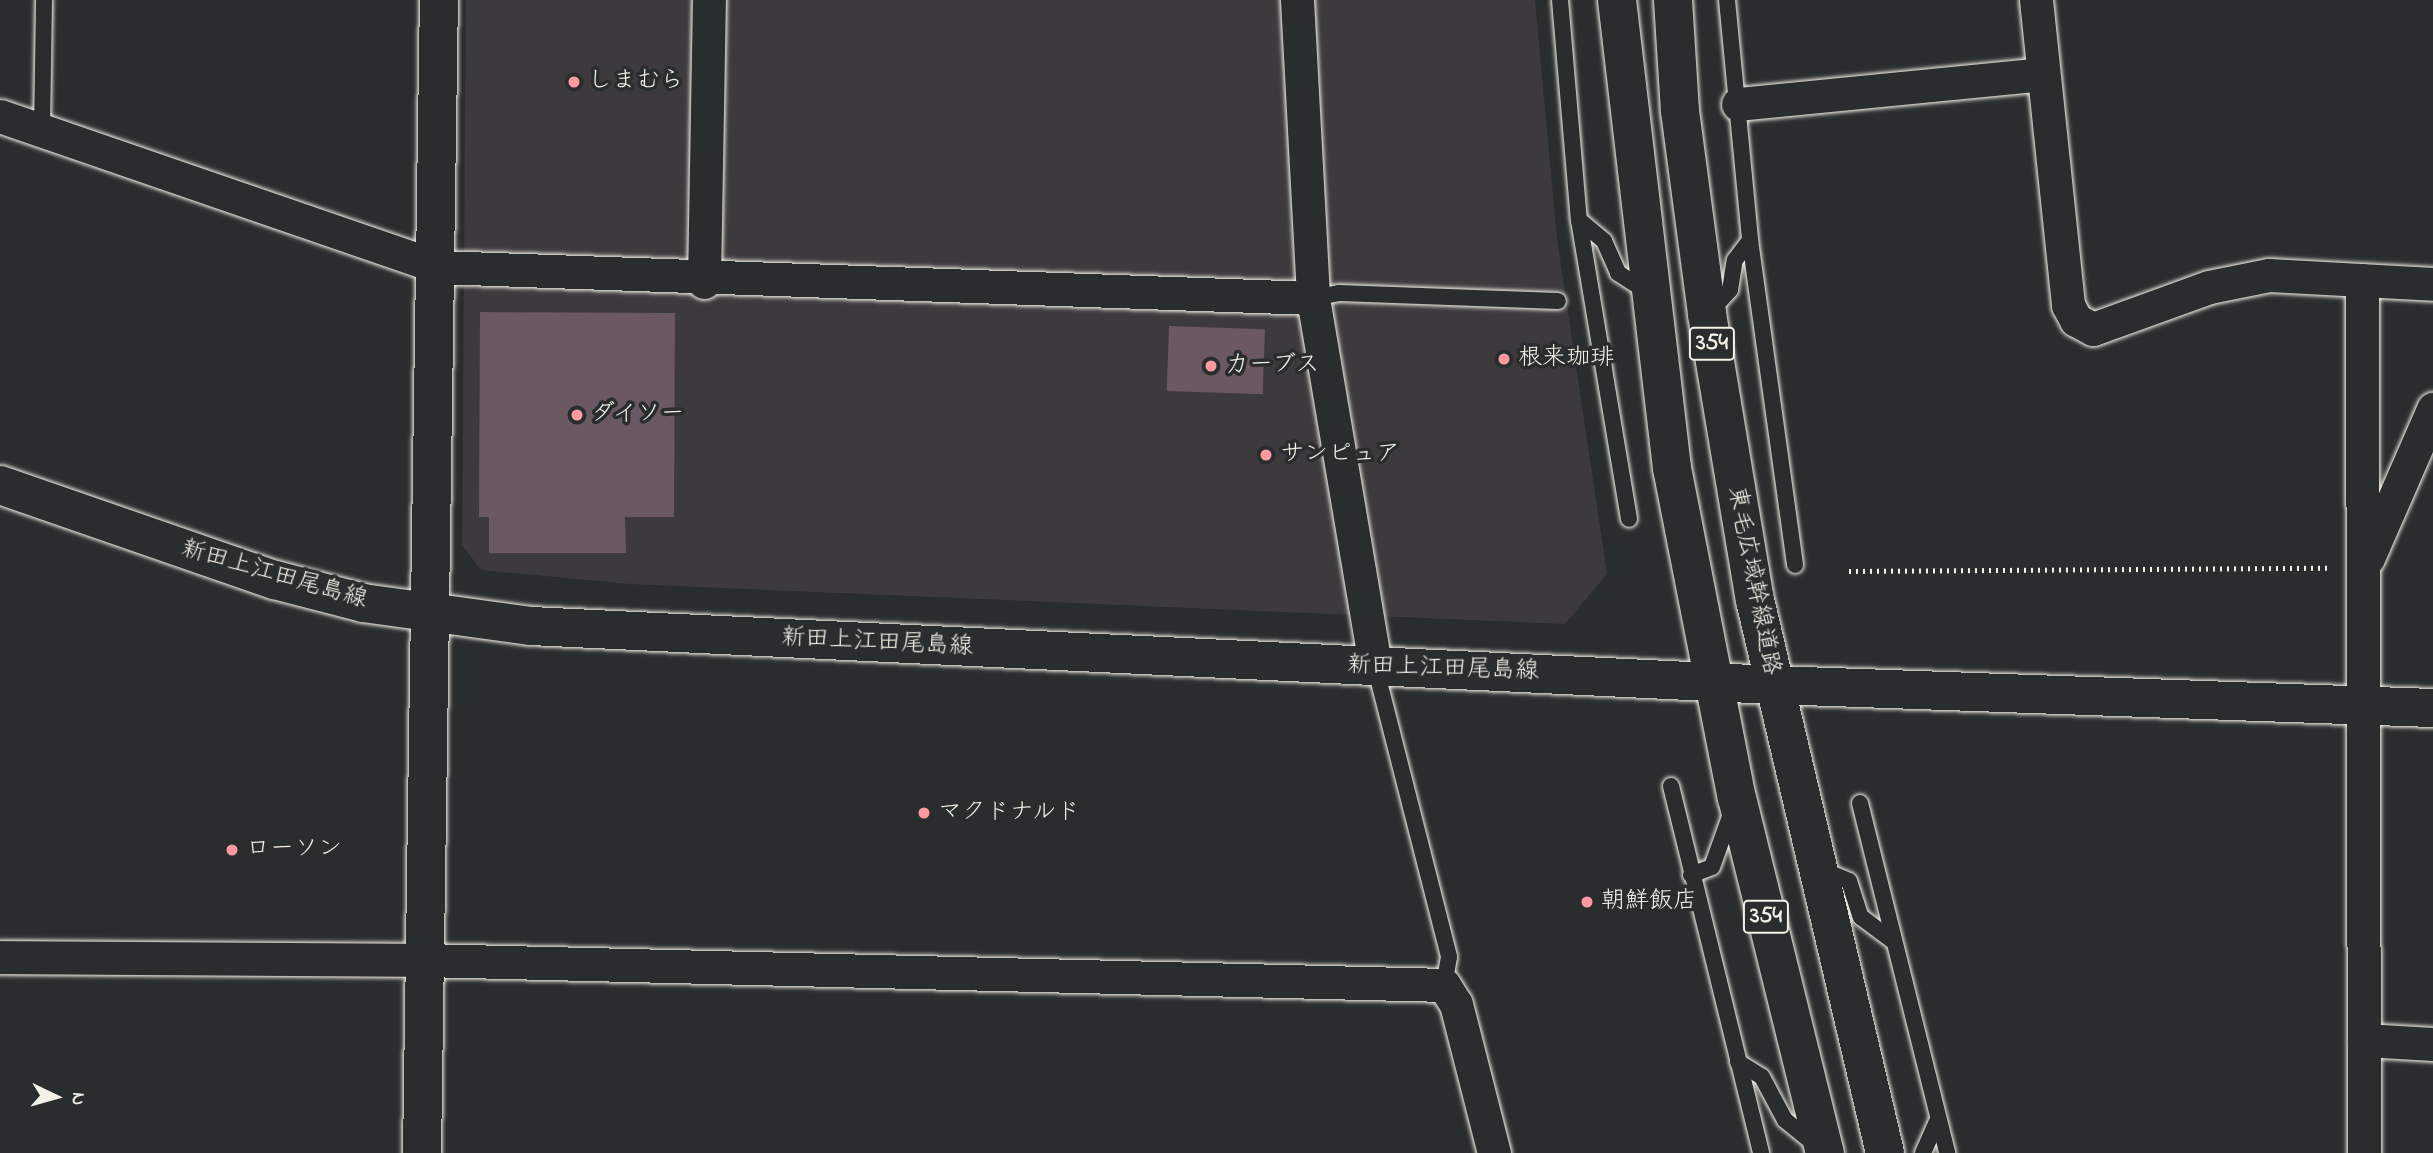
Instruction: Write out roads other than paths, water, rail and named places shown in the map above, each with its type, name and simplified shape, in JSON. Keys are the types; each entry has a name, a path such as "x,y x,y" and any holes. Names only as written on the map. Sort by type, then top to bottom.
{"main road":[{"path":"422,1153 428,613 438,267 439,0"},
{"name":"354","path":"1617,0 1647,292 1672,468 1737,798 1825,1153"},
{"name":"東毛広域幹線道路","path":"1673,0 1680,111 1707,314 1774,685 1814,866 1885,1153"},
{"name":"新田上江田尾島線","path":"0,485 275,580 428,613 531,626 1774,685 2433,708"}],"street":[{"path":"704,282 709,0"},
{"path":"1297,0 1313,298 1374,666"},
{"path":"2036,0 2068,305 2076,320 2093,329 2209,287 2269,275 2433,284"},
{"path":"1738,104 2043,74"},
{"path":"0,116 438,267 704,282 1313,298"},
{"path":"2362,280 2364,1153"},
{"path":"2363,568 2433,409"},
{"path":"0,957 424,960 1444,985 1456,1004 1494,1153"},
{"path":"2364,1040 2433,1044"}],"lane":[{"path":"42,130 44,0"},
{"path":"1559,0 1579,220 1629,519"},
{"path":"1726,1 1750,240 1795,565"},
{"path":"1579,220 1604,241 1618,273 1647,292"},
{"path":"1707,314 1730,290 1735,260 1750,240"},
{"path":"1313,298 1339,293 1558,301"},
{"path":"1374,666 1449,957 1444,985"},
{"path":"1671,786 1761,1153"},
{"path":"1692,875 1712,867 1737,798"},
{"path":"1860,803 1947,1153"},
{"path":"1814,866 1849,881 1861,917 1892,940"},
{"path":"1738,1062 1762,1077 1786,1120 1825,1153"},
{"path":"1923,1153 1938,1120"}],"place":[{"name":"しまむら","path":"574,82"},
{"name":"根来珈琲","path":"1504,359"},
{"name":"カーブス","path":"1211,366"},
{"name":"ダイソー","path":"577,415"},
{"name":"サンピュア","path":"1266,455"},
{"name":"マクドナルド","path":"924,813"},
{"name":"ローソン","path":"232,850"},
{"name":"朝鮮飯店","path":"1587,902"}]}
